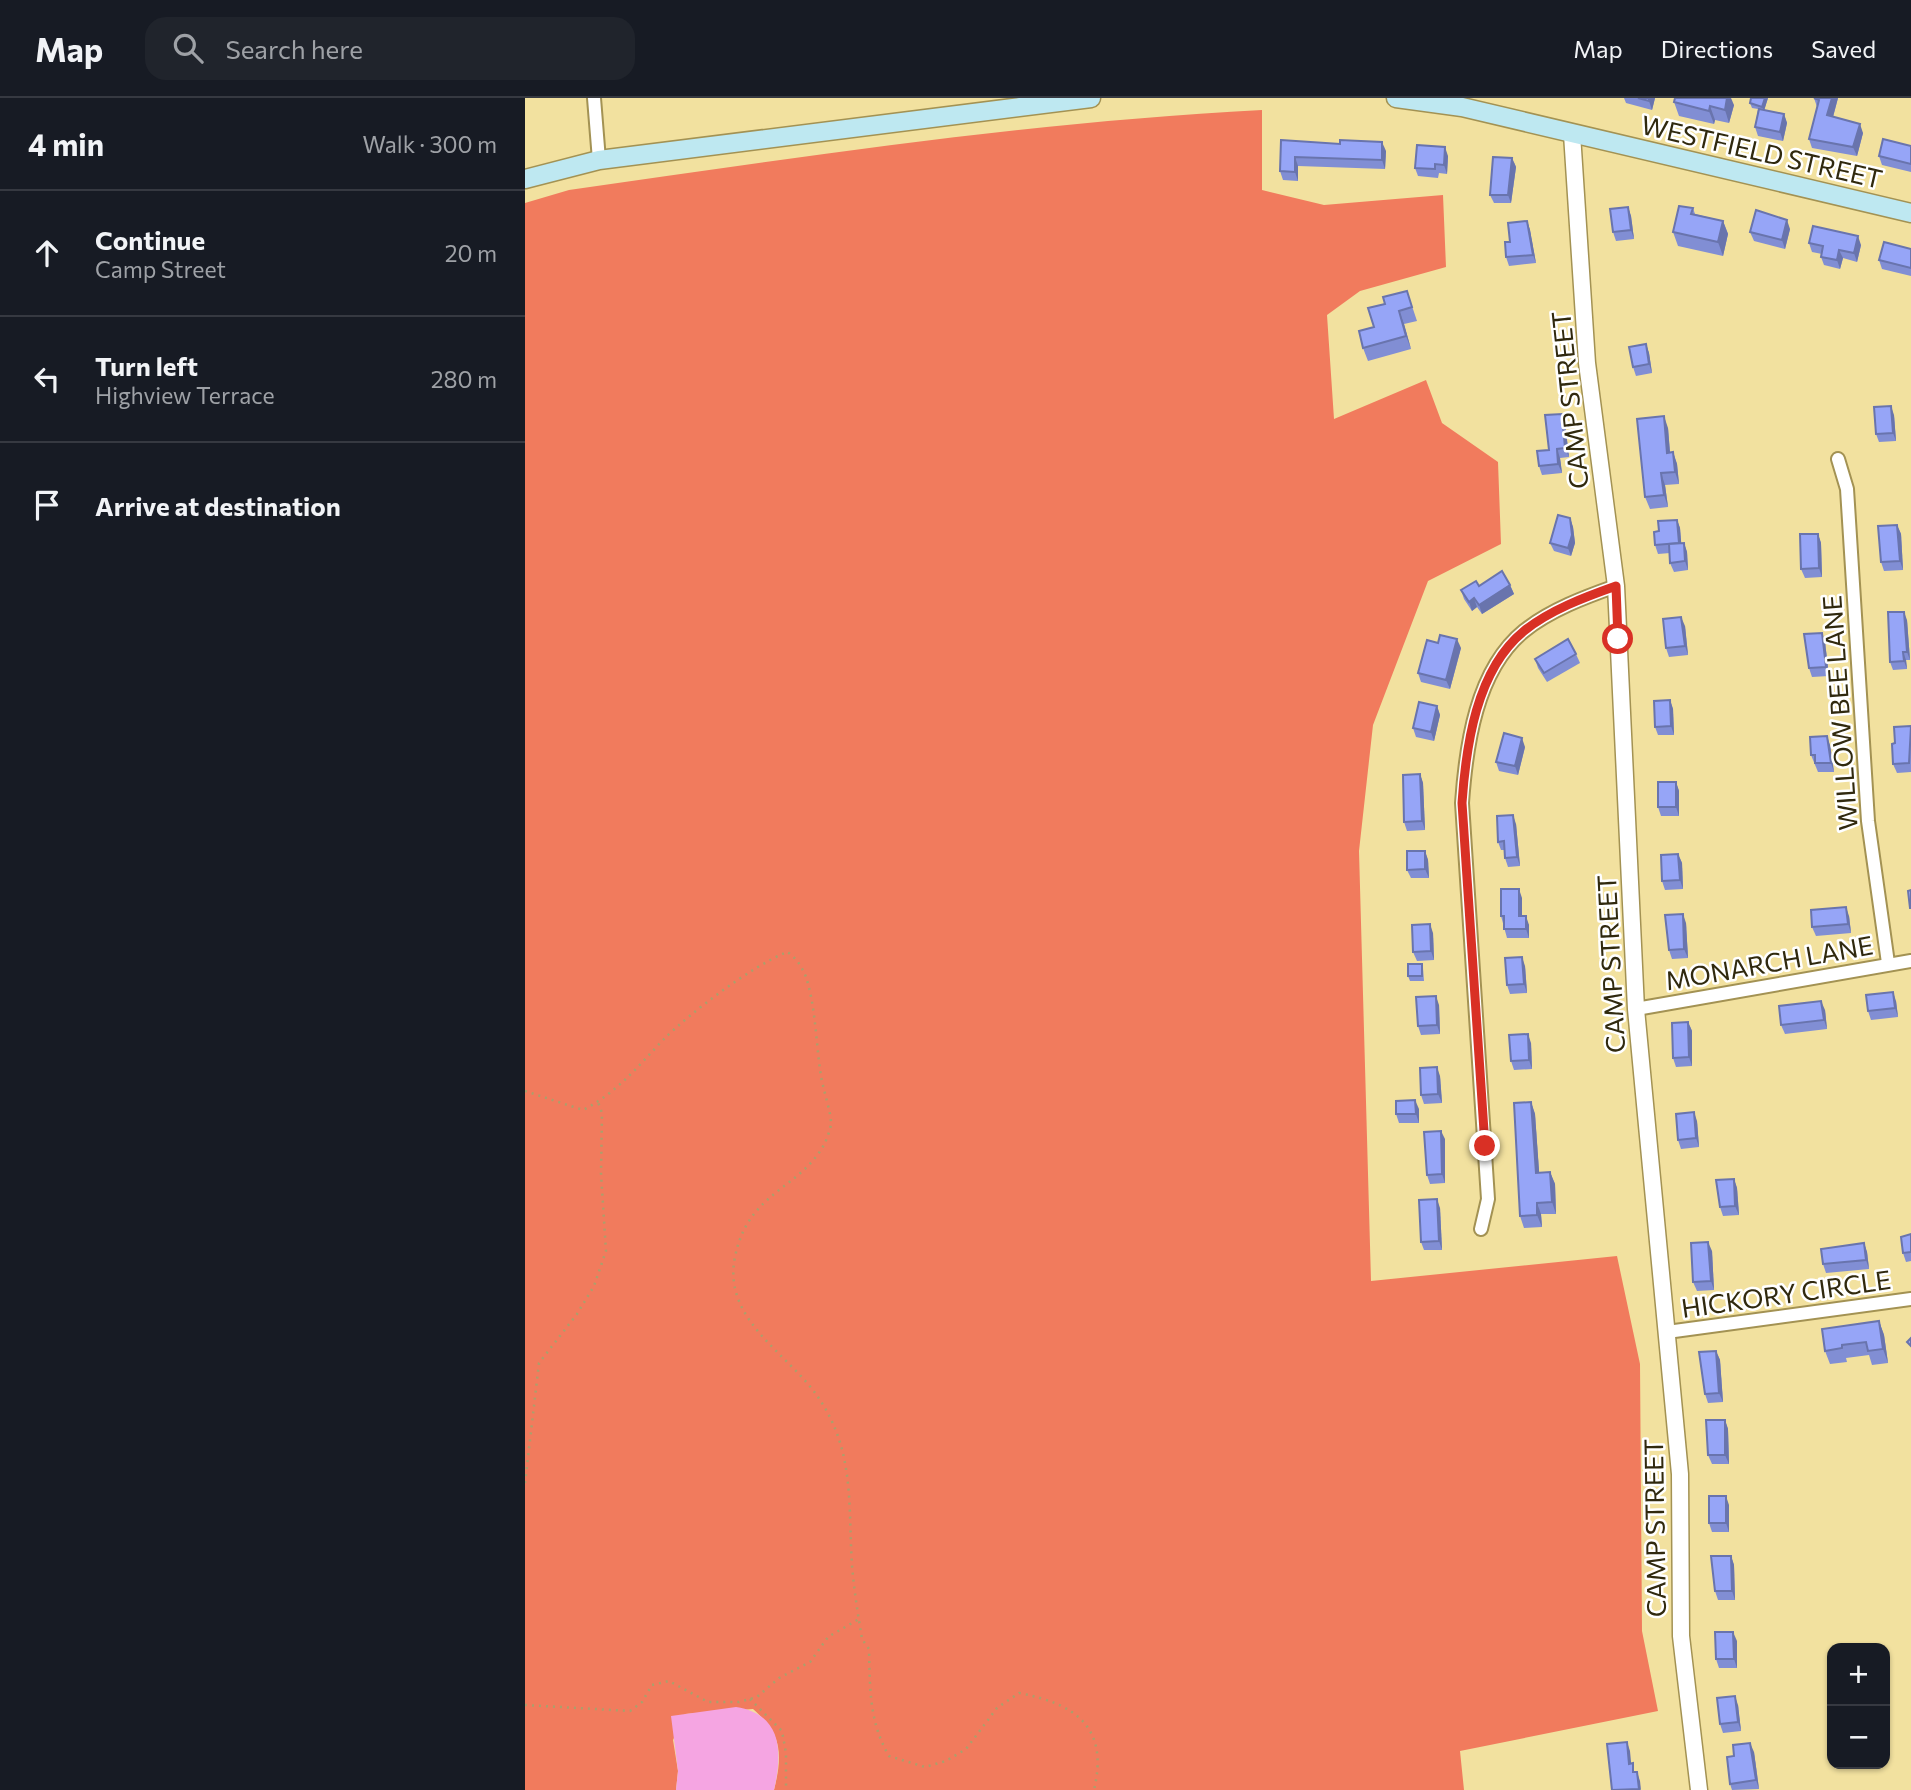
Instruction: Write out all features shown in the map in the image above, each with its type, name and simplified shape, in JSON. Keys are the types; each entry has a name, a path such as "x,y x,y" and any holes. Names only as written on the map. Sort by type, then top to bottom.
{"main road":[{"path":"525,179 599,160 1091,98"},
{"name":"WESTFIELD STREET","path":"1396,98 1462,107 1911,213"}],"street":[{"path":"594,98 599,160"},
{"name":"CAMP STREET","path":"1571,134 1587,363 1616,586 1636,1009 1682,1516 1681,1636 1699,1790"},
{"name":"WILLOW BEE LANE","path":"1838,459 1847,489 1868,821 1888,963"},
{"path":"1481,1229 1489,1199 1462,803 1466,754 1484,691 1500,658 1524,631 1587,596 1616,586"},
{"name":"MONARCH LANE","path":"1636,1009 1911,961"},
{"name":"HICKORY CIRCLE","path":"1667,1332 1911,1299"}],"path":[{"path":"525,1091 583,1110 632,1076 686,1019 720,992 776,957 787,952 795,956 806,977 814,1031 822,1058 826,1110 831,1122 825,1142 811,1161 755,1209 735,1256 733,1275 753,1329 789,1362 818,1396 837,1430 849,1469 852,1567 862,1639 869,1649 872,1720 889,1756 925,1767 946,1761 966,1749 997,1708 1019,1693 1039,1697 1079,1714 1095,1740 1100,1766 1094,1790"},
{"path":"525,1483 539,1363 583,1305 594,1286 606,1251 601,1174 602,1113 598,1102"},
{"path":"525,1706 630,1711 642,1702 652,1685 669,1681 708,1702 740,1702 750,1699 779,1678 810,1662 828,1637 859,1619"},
{"path":"750,1699 782,1731 786,1753 786,1790"}],"shaded area":[{"path":"1262,110 1262,190 1324,205 1443,195 1446,267 1360,291 1327,315 1334,419 1426,380 1442,423 1498,462 1501,544 1428,581 1373,725 1359,851 1371,1281 1617,1256 1640,1364 1642,1631 1658,1711 1460,1751 1464,1790 774,1790 779,1766 778,1745 770,1727 753,1709 685,1714 673,1740 678,1771 676,1790 525,1790 525,203 569,190 915,142 1088,123"},
{"path":"736,1707 751,1711 771,1726 778,1749 774,1790 676,1790 678,1771 671,1716"}],"building":[{"path":"1675,98 1727,98 1725,110 1710,106 1709,111 1674,102"},
{"path":"1751,98 1765,98 1762,107 1750,103"},
{"path":"1814,98 1832,98 1827,115 1860,124 1853,147 1809,139 1819,100"},
{"path":"1759,109 1784,114 1780,132 1755,127"},
{"path":"1883,139 1911,146 1911,164 1879,156"},
{"path":"1281,140 1340,144 1340,140 1382,142 1382,160 1295,157 1295,172 1280,171"},
{"path":"1417,145 1445,147 1444,165 1435,164 1435,169 1415,168"},
{"path":"1493,157 1512,158 1508,195 1490,195"},
{"path":"1679,206 1693,208 1691,214 1723,221 1718,242 1673,232"},
{"path":"1628,207 1631,230 1613,232 1610,209"},
{"path":"1756,210 1787,220 1782,240 1750,232"},
{"path":"1527,221 1533,255 1506,257 1505,242 1510,242 1508,223"},
{"path":"1813,226 1858,236 1854,253 1839,250 1837,260 1821,257 1823,246 1809,243"},
{"path":"1884,242 1911,249 1911,268 1879,260"},
{"path":"1407,291 1412,307 1399,311 1406,336 1363,348 1359,331 1374,327 1368,308 1385,304 1383,297"},
{"path":"1646,344 1649,364 1633,367 1629,347"},
{"path":"1891,406 1893,433 1876,434 1874,407"},
{"path":"1562,414 1565,448 1557,449 1558,464 1539,466 1537,451 1549,450 1545,415"},
{"path":"1664,416 1667,453 1673,452 1675,472 1661,473 1664,495 1645,497 1637,419"},
{"path":"1558,515 1570,518 1572,535 1568,548 1550,543"},
{"path":"1677,520 1679,543 1655,545 1654,532 1659,531 1658,521"},
{"path":"1897,525 1900,561 1881,562 1878,526"},
{"path":"1800,534 1818,534 1819,568 1801,569"},
{"path":"1684,543 1685,561 1670,563 1669,544"},
{"path":"1502,571 1510,585 1479,605 1474,598 1469,602 1461,590 1476,581 1479,586"},
{"path":"1888,612 1904,612 1907,652 1903,652 1904,661 1890,662"},
{"path":"1681,617 1685,646 1666,648 1663,619"},
{"path":"1822,633 1826,667 1809,668 1804,634"},
{"path":"1440,635 1457,639 1446,680 1418,673 1427,640 1438,643"},
{"path":"1568,639 1576,654 1544,673 1535,659"},
{"path":"1670,700 1671,726 1655,727 1654,701"},
{"path":"1419,702 1437,706 1431,732 1413,728"},
{"path":"1911,726 1909,763 1893,764 1894,727"},
{"path":"1504,733 1522,738 1515,766 1496,762"},
{"path":"1827,736 1831,763 1815,763 1815,755 1811,755 1810,737"},
{"path":"1420,774 1422,821 1404,822 1403,775"},
{"path":"1658,782 1676,782 1676,807 1658,807"},
{"path":"1513,815 1517,857 1505,858 1504,841 1498,842 1497,816"},
{"path":"1407,851 1425,851 1425,869 1407,870"},
{"path":"1678,854 1680,880 1662,881 1661,855"},
{"path":"1501,889 1519,889 1519,916 1526,916 1526,929 1504,929"},
{"path":"1911,890 1911,908 1910,908 1908,891"},
{"path":"1846,907 1848,924 1812,927 1811,910"},
{"path":"1683,914 1684,949 1669,950 1665,915"},
{"path":"1430,924 1431,951 1413,952 1412,925"},
{"path":"1522,957 1524,984 1507,985 1505,958"},
{"path":"1408,964 1422,964 1422,976 1408,976"},
{"path":"1893,992 1895,1008 1868,1011 1866,995"},
{"path":"1436,996 1437,1025 1418,1026 1416,997"},
{"path":"1821,1001 1824,1020 1781,1025 1779,1006"},
{"path":"1688,1022 1689,1057 1673,1058 1672,1023"},
{"path":"1528,1034 1529,1060 1511,1061 1509,1035"},
{"path":"1437,1067 1438,1094 1421,1095 1420,1068"},
{"path":"1415,1100 1416,1114 1396,1114 1396,1101"},
{"path":"1531,1102 1536,1173 1550,1172 1552,1202 1537,1203 1537,1215 1520,1216 1514,1103"},
{"path":"1694,1112 1696,1138 1678,1140 1676,1114"},
{"path":"1441,1131 1442,1174 1427,1175 1424,1132"},
{"path":"1734,1179 1735,1206 1720,1207 1716,1180"},
{"path":"1437,1199 1439,1241 1421,1242 1419,1200"},
{"path":"1911,1234 1911,1252 1903,1253 1901,1237"},
{"path":"1708,1242 1711,1281 1693,1282 1691,1243"},
{"path":"1864,1243 1866,1260 1823,1264 1821,1249"},
{"path":"1879,1321 1883,1349 1868,1351 1866,1342 1842,1345 1842,1348 1825,1351 1822,1329"},
{"path":"1716,1351 1719,1393 1705,1394 1699,1352"},
{"path":"1706,1420 1725,1420 1725,1455 1708,1455"},
{"path":"1709,1496 1726,1496 1726,1523 1709,1523"},
{"path":"1711,1556 1731,1556 1732,1591 1715,1591"},
{"path":"1715,1632 1733,1632 1734,1659 1716,1659"},
{"path":"1735,1696 1738,1722 1720,1724 1717,1698"},
{"path":"1627,1742 1629,1764 1633,1763 1633,1772 1637,1772 1639,1789 1612,1790 1607,1744"},
{"path":"1750,1743 1756,1780 1730,1784 1727,1757 1734,1756 1733,1745"}],"route":[{"path":"1485,1146 1462,803 1466,754 1484,691 1500,658 1524,631 1587,596 1616,586 1618,639"}]}
